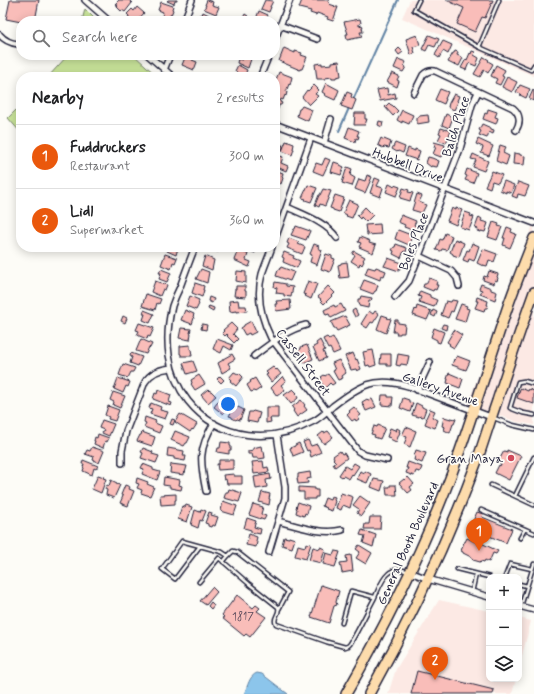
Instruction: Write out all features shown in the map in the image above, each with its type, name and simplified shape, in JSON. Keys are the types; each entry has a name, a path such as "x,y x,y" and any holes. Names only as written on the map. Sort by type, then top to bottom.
{"highway":[{"name":"General Booth Boulevard","path":"346,694 369,655 423,545 452,473 508,305 534,238"},
{"path":"369,694 413,611 452,525 477,460 534,292"}],"street":[{"path":"84,0 103,16"},
{"path":"186,16 192,0"},
{"path":"290,0 280,25 317,39"},
{"path":"0,35 6,41 16,44"},
{"path":"153,60 167,72"},
{"path":"164,70 168,60"},
{"path":"262,72 267,60"},
{"name":"Balch Place","path":"414,93 423,75 428,71 433,71 513,108 519,116 519,124 516,130"},
{"name":"Balch Place","path":"445,190 460,149 470,111 478,92"},
{"path":"324,143 331,119"},
{"name":"Hubbell Drive","path":"280,126 534,223"},
{"path":"280,226 311,138"},
{"name":"Boles Place","path":"395,297 409,281 445,190"},
{"path":"287,207 324,225 337,238"},
{"name":"Gallery Avenue","path":"193,252 173,304 168,331 168,355 171,368 185,397 199,412 214,423 231,431 248,435 260,436 290,431 316,420 350,393 367,384 387,382 398,383 491,417"},
{"name":"Cassell Street","path":"270,252 262,273 260,302 266,329 273,342 358,451 365,455 387,460"},
{"path":"419,256 451,271 457,278 459,286"},
{"path":"254,356 289,331 306,325"},
{"path":"417,390 430,362"},
{"path":"122,463 122,451 126,431 147,378 156,371 171,368"},
{"path":"206,491 202,468 202,453 204,443 214,423"},
{"path":"269,552 285,498 285,487 277,434"},
{"path":"278,521 321,532 342,530"},
{"path":"410,572 428,579 486,596"},
{"path":"522,607 534,610"}],"lane":[{"path":"418,0 414,10 479,47 532,70 534,65"},
{"path":"479,47 499,0"},
{"path":"534,384 524,381 518,382 510,408 534,415"},
{"path":"491,417 512,425 534,430"},
{"path":"515,496 534,457"},
{"path":"491,485 534,505"},
{"path":"481,510 534,533"},
{"path":"520,538 525,529"},
{"path":"200,546 175,579 162,569 182,541 222,552 228,556"},
{"path":"223,562 233,551 237,552 288,592 274,621 278,625 345,647 350,644 387,574 397,570 410,572"},
{"path":"199,582 219,558 278,607 279,610"},
{"path":"506,574 510,564 532,569"},
{"path":"522,600 534,564"},
{"path":"457,569 486,576"},
{"path":"472,592 476,574"},
{"path":"522,585 527,586"},
{"path":"342,623 351,591 374,597"}],"shaded area":[{"path":"410,0 534,0 534,76 402,18"},
{"path":"534,222 534,425 517,422 468,404"},
{"path":"439,600 486,610 486,682 515,682 512,694 388,694 396,669"},
{"path":"522,619 531,621 522,656"}],"green space":[{"path":"85,9 92,16 83,16"},
{"path":"63,60 139,60 153,72 53,72"},
{"path":"16,110 16,127 8,118"}],"water":[{"path":"257,673 262,674 288,694 244,694 250,679"}],"building":[{"path":"10,0 39,0 36,16 16,16 16,21 6,19"},
{"path":"119,0 129,0 132,3 125,12 122,10 121,11 115,4"},
{"path":"168,0 177,1 175,1 174,4 167,1"},
{"path":"207,0 213,2 212,5 219,7 216,14 204,9"},
{"path":"265,0 273,1 269,12 261,9"},
{"path":"302,0 329,0 329,4 335,6 334,7 338,7 333,21 327,19 328,17 317,13 316,15 310,13 311,11 299,8"},
{"path":"446,0 493,0 485,18 482,17 475,32 457,24 464,8"},
{"path":"161,2 173,6 173,10 169,16 162,16 163,12 158,10"},
{"path":"137,7 144,13 141,16 129,16 127,14 132,9 134,11"},
{"path":"259,11 268,15 268,16 257,16"},
{"path":"203,12 209,15 199,16 200,14 202,15"},
{"path":"360,19 361,23 359,26 362,25 363,27 363,32 360,32 362,37 347,40 346,34 348,34 344,22"},
{"path":"417,35 420,45 413,47 415,53 411,55 406,39"},
{"path":"429,35 439,39 435,47 429,45 426,51 422,49"},
{"path":"443,41 452,45 448,54 443,51 439,58 435,55"},
{"path":"284,48 295,53 295,51 302,53 301,55 307,57 302,69 300,70 279,61"},
{"path":"399,48 403,52 399,55 396,51"},
{"path":"455,51 458,52 457,55 463,58 459,66 448,62"},
{"path":"472,51 475,52 474,55 479,58 476,66 469,63 466,70 461,68 470,53 471,54"},
{"path":"484,57 493,64 488,73 484,70 480,77 474,74"},
{"path":"398,59 406,62 404,66 406,67 403,72 394,68"},
{"path":"184,60 192,60 197,62 194,70 182,65"},
{"path":"238,60 251,60 248,68 237,63"},
{"path":"339,61 341,76 336,78 332,77 317,79 315,64 332,64 332,62"},
{"path":"238,65 247,70 246,72 235,71"},
{"path":"496,65 505,70 502,76 504,77 500,85 495,83 497,79 491,76"},
{"path":"280,72 292,77 286,92 286,96 285,95 283,100 281,99 280,102"},
{"path":"392,73 399,76 397,80 399,81 397,87 387,82"},
{"path":"507,77 517,82 512,92 502,87"},
{"path":"326,83 339,90 335,100 324,95 325,94 322,92"},
{"path":"314,85 319,90 315,94 318,96 309,105 302,97 307,90 308,91"},
{"path":"520,85 530,89 526,98 516,92"},
{"path":"387,88 388,95 395,93 396,98 380,101 377,90"},
{"path":"440,89 448,92 444,104 435,100"},
{"path":"533,90 534,91 534,101 529,99"},
{"path":"347,92 352,94 351,97 356,100 352,110 341,106"},
{"path":"454,94 459,96 454,110 448,107"},
{"path":"389,103 398,111 393,116 385,107"},
{"path":"302,106 312,110 308,121 297,116 299,109"},
{"path":"488,109 497,112 495,117 498,118 496,124 483,119 485,113 487,114"},
{"path":"402,110 413,115 409,124 402,121 402,123 397,120"},
{"path":"355,113 365,113 365,119 367,119 365,125 354,125"},
{"path":"446,114 452,117 449,128 442,125"},
{"path":"428,115 429,122 417,124 417,118 419,116"},
{"path":"379,121 383,122 382,127 378,125"},
{"path":"482,124 494,130 493,134 489,132 487,138 479,135 481,131 479,130"},
{"path":"349,127 359,131 357,136 359,136 358,139 356,138 355,142 345,138"},
{"path":"441,128 451,131 446,143 438,140 441,134 439,133"},
{"path":"381,138 391,142 389,148 383,148 378,145"},
{"path":"478,139 493,146 489,156 481,153 483,147 476,144"},
{"path":"286,141 294,144 292,155 282,151"},
{"path":"434,142 445,145 441,157 433,154 436,147 434,147"},
{"path":"395,143 405,147 403,153 392,149"},
{"path":"280,144 283,147 280,150"},
{"path":"500,145 506,147 503,153 509,156 506,165 496,161"},
{"path":"408,148 415,151 415,149 420,151 417,160 405,156"},
{"path":"514,153 525,156 524,165 513,164"},
{"path":"473,154 488,161 484,171 473,167 476,160 471,159"},
{"path":"280,156 283,157 281,163 288,166 286,171 280,168"},
{"path":"428,157 439,161 437,167 431,167 426,163"},
{"path":"325,158 330,160 323,175 313,171 316,163 322,165"},
{"path":"334,162 344,167 341,175 331,172"},
{"path":"347,167 352,169 350,175 355,178 352,186 342,183"},
{"path":"467,169 477,173 473,183 465,180 467,176 465,175"},
{"path":"492,171 502,175 498,183 492,181 490,188 485,186"},
{"path":"280,172 283,173 280,184"},
{"path":"367,175 372,177 365,193 355,189 359,179 365,181"},
{"path":"375,178 380,180 377,186 383,188 380,197 370,193"},
{"path":"504,181 514,185 511,193 506,191 506,193 500,190"},
{"path":"518,182 529,186 525,196 518,194 517,198 512,196"},
{"path":"389,184 400,187 396,196 386,192"},
{"path":"308,185 317,188 311,202 302,198"},
{"path":"403,188 409,190 408,192 413,193 410,201 400,198"},
{"path":"323,189 331,191 325,206 320,204 319,207 315,205"},
{"path":"417,194 422,196 419,202 426,205 422,213 412,210"},
{"path":"335,195 344,198 339,212 330,208"},
{"path":"349,200 358,204 352,218 343,213"},
{"path":"365,207 373,215 366,222 361,217 360,219 357,216"},
{"path":"452,208 462,210 456,225 447,221"},
{"path":"465,212 474,217 469,230 460,227"},
{"path":"401,215 416,221 414,225 417,226 415,231 404,227 405,225 398,222"},
{"path":"479,217 482,219 481,221 488,223 485,232 477,231 478,229 475,228"},
{"path":"493,222 502,227 497,240 488,237"},
{"path":"380,224 381,234 367,235 365,225"},
{"path":"296,226 310,231 306,240 291,235"},
{"path":"507,227 512,229 511,232 516,234 510,248 503,245 505,238 503,238"},
{"path":"398,230 411,235 409,245 395,239"},
{"path":"445,233 452,236 447,250 436,250 440,239 442,240"},
{"path":"360,237 370,241 369,243 376,245 373,253 359,247 361,243 358,242"},
{"path":"289,238 299,242 298,244 305,247 302,254 287,248"},
{"path":"455,239 464,243 459,257 450,252"},
{"path":"472,243 479,246 474,261 469,259 468,262 463,260"},
{"path":"314,244 319,246 318,248 322,250 317,265 310,262 312,255 310,254"},
{"path":"396,244 407,248 406,252 404,251 401,258 393,254 394,251 392,250"},
{"path":"483,249 497,254 494,262 489,260 487,266 477,263"},
{"path":"354,251 365,257 362,265 360,263 359,266 351,261 355,255 352,254"},
{"path":"169,252 177,252 176,255"},
{"path":"237,252 243,252 248,254 246,260 251,262 249,267 234,260"},
{"path":"284,252 294,256 293,258 300,261 297,268 283,262 284,258 282,257"},
{"path":"165,254 177,258 175,263 173,262 171,269 161,265"},
{"path":"326,254 335,259 330,272 321,269"},
{"path":"205,256 214,260 212,270 202,266"},
{"path":"388,258 402,263 399,271 384,266"},
{"path":"347,262 349,277 340,278 338,265"},
{"path":"281,267 294,272 290,281 276,276"},
{"path":"368,267 375,269 376,267 386,271 384,276 381,275 380,280 365,274"},
{"path":"161,269 171,273 167,282 159,279"},
{"path":"201,269 209,272 207,283 196,279"},
{"path":"237,271 246,272 246,283 236,281"},
{"path":"489,271 498,274 497,281 495,280 494,284 483,280 484,276 487,277"},
{"path":"429,278 437,281 436,285 438,285 436,290 434,289 433,291 423,287"},
{"path":"364,280 378,285 373,294 360,289"},
{"path":"155,281 167,285 165,290 163,289 160,296 151,292"},
{"path":"308,281 317,284 311,299 303,294"},
{"path":"275,282 293,287 291,297 276,293 277,288 274,287"},
{"path":"195,283 204,286 202,297 192,293"},
{"path":"481,284 497,292 495,300 480,294 482,290 479,289"},
{"path":"236,286 245,286 246,297 234,296"},
{"path":"328,286 335,293 324,304 318,297"},
{"path":"420,291 437,300 434,307 419,302 421,297 418,296"},
{"path":"146,294 161,299 159,304 157,303 155,310 142,306"},
{"path":"190,296 199,300 196,310 186,306"},
{"path":"361,296 372,298 371,301 369,301 368,308 359,306 360,303 358,303 358,299 360,299"},
{"path":"209,297 214,299 212,303 208,301"},
{"path":"477,297 488,301 487,308 485,308 484,311 475,308 478,301 476,301"},
{"path":"238,300 239,306 246,306 247,311 230,312 229,301"},
{"path":"290,300 291,309 276,311 276,301"},
{"path":"452,300 457,301 453,312 451,311 448,318 441,315 446,301 451,302"},
{"path":"341,304 345,311 331,318 329,314 326,315 324,310 334,305 335,307"},
{"path":"461,304 467,306 466,308 469,309 465,322 455,319"},
{"path":"209,306 214,308 213,312 208,309"},
{"path":"417,306 431,311 427,320 413,315"},
{"path":"355,309 358,315 355,317 352,311"},
{"path":"144,310 154,314 150,323 143,320 145,314 143,314"},
{"path":"185,310 194,314 192,324 181,320"},
{"path":"433,310 437,312 435,317 431,315"},
{"path":"369,311 373,314 375,311 379,314 373,323 371,322 367,328 361,324"},
{"path":"382,315 391,319 386,333 377,329"},
{"path":"123,316 127,318 125,323 121,321"},
{"path":"345,316 350,325 337,331 331,322"},
{"path":"395,320 398,320 398,323 405,324 404,333 396,334 397,332 393,332"},
{"path":"251,321 256,332 250,335 249,333 245,335 241,328"},
{"path":"139,323 154,328 150,337 148,336 147,339 137,335 139,331 136,330"},
{"path":"231,323 237,329 233,334 238,339 234,343 227,336 227,334 225,336 222,333 224,331 223,330"},
{"path":"202,324 207,325 206,330 201,329"},
{"path":"443,324 447,325 446,330 441,328"},
{"path":"181,328 191,329 190,340 179,338"},
{"path":"434,328 444,332 440,343 431,337"},
{"path":"454,330 462,335 454,348 447,342"},
{"path":"327,337 329,339 333,337 340,351 333,354 330,348 328,349 323,339"},
{"path":"141,339 152,344 146,354 136,351"},
{"path":"217,339 233,345 231,350 224,346 221,353 213,349"},
{"path":"320,340 325,350 323,351 326,358 319,361 313,347 317,345 316,343"},
{"path":"190,345 192,356 181,356 180,346"},
{"path":"307,345 313,359 304,363 298,350"},
{"path":"373,350 376,365 370,367 369,365 366,366 363,352"},
{"path":"131,353 142,357 138,366 130,363 132,357 130,356"},
{"path":"353,353 361,369 357,371 356,369 351,370 345,356"},
{"path":"232,354 235,359 228,363 231,368 222,373 218,363"},
{"path":"381,354 391,354 391,366 387,366 387,364 380,364"},
{"path":"398,354 409,356 407,365 396,365"},
{"path":"457,356 470,361 466,370 452,365"},
{"path":"339,360 346,373 342,376 343,378 338,380 333,371 335,370 332,363"},
{"path":"193,361 197,371 187,374 183,363"},
{"path":"123,364 135,368 128,378 119,375"},
{"path":"273,367 281,374 271,382 266,375 268,374 266,372"},
{"path":"234,372 239,373 243,377 236,386 230,381 231,380 229,378"},
{"path":"449,373 463,379 460,388 447,383"},
{"path":"328,374 335,383 332,385 330,383 325,388 320,381 322,378 321,377"},
{"path":"199,375 205,384 195,390 191,384 191,380"},
{"path":"220,376 224,380 221,383 217,379"},
{"path":"283,376 286,381 281,385 285,390 277,396 271,388"},
{"path":"118,378 130,382 128,387 126,386 123,393 114,389"},
{"path":"255,378 261,388 255,392 251,392 247,385"},
{"path":"521,388 528,391 529,389 534,391 534,404 517,398"},
{"path":"208,389 216,396 208,403 201,395"},
{"path":"293,389 297,393 298,398 291,404 284,395"},
{"path":"158,390 171,395 169,402 172,403 171,406 153,399"},
{"path":"113,392 125,396 120,408 113,405 114,402 110,400"},
{"path":"382,395 393,397 392,406 381,405"},
{"path":"403,398 413,403 410,412 400,408"},
{"path":"220,399 229,405 223,414 214,407"},
{"path":"367,399 372,399 376,407 366,411 362,402"},
{"path":"301,400 307,410 297,417 292,407"},
{"path":"151,403 161,407 160,410 168,412 165,419 150,414 152,409 149,408"},
{"path":"416,403 426,409 423,417 412,415"},
{"path":"108,406 119,410 115,421 108,419 109,417 105,415"},
{"path":"234,407 244,410 240,420 236,420 229,416"},
{"path":"266,407 278,407 278,418 270,418 271,422 266,423"},
{"path":"354,407 361,415 356,421 355,419 352,421 347,415"},
{"path":"430,409 435,411 432,417 438,420 435,428 425,424"},
{"path":"253,411 260,413 257,423 247,421 249,412"},
{"path":"180,414 197,424 193,430 192,429 190,432 175,422"},
{"path":"145,417 156,421 155,423 162,426 159,433 144,427 146,423 144,422"},
{"path":"444,417 456,419 450,433 444,430 445,427 442,426"},
{"path":"172,419 175,420 173,425 170,424"},
{"path":"102,420 114,424 109,436 102,433 104,430 99,428"},
{"path":"378,425 385,428 380,439 371,434 374,426 377,427"},
{"path":"406,427 416,431 410,447 404,444 407,437 402,435"},
{"path":"390,428 397,431 397,428 400,430 396,442 387,437"},
{"path":"175,431 190,437 184,446 171,440"},
{"path":"328,431 333,437 324,444 318,436 323,432"},
{"path":"142,432 155,437 152,446 137,441"},
{"path":"98,434 109,438 107,442 105,441 103,448 94,444 95,437 97,438"},
{"path":"308,440 311,446 317,444 321,452 311,457 309,450 307,451 303,442"},
{"path":"221,442 230,443 231,450 229,450 229,454 217,452 218,448 220,448"},
{"path":"299,443 303,452 293,456 290,448"},
{"path":"261,446 262,451 264,451 265,458 253,458 252,454 248,454 248,451"},
{"path":"92,447 104,451 99,463 93,460 94,457 85,454 87,450 90,451"},
{"path":"143,448 153,452 152,454 159,456 156,463 141,458"},
{"path":"168,448 184,451 183,456 186,456 185,461 167,456"},
{"path":"416,450 426,453 422,463 414,460"},
{"path":"507,450 521,456 509,480 495,473 501,464 498,462 504,451 507,452"},
{"path":"340,451 342,454 344,453 347,458 335,467 333,464 336,462 333,459 333,456"},
{"path":"83,460 98,466 96,469 94,468 92,475 83,471"},
{"path":"219,460 233,460 233,469 218,470 217,464 219,464"},
{"path":"263,461 264,468 268,467 269,472 254,474 252,462"},
{"path":"408,462 422,467 420,472 416,471 414,476 406,473"},
{"path":"354,463 359,466 349,479 339,475 345,466 350,469"},
{"path":"143,464 160,472 157,480 142,474 144,469 141,468"},
{"path":"171,464 187,466 184,475 170,473"},
{"path":"360,471 365,473 365,471 371,474 367,483 357,479"},
{"path":"310,472 311,478 307,479 308,483 298,484 298,474"},
{"path":"234,474 234,476 242,476 242,484 227,484 223,475"},
{"path":"270,474 271,479 266,480 267,487 256,489 254,477"},
{"path":"98,475 106,479 101,493 92,489"},
{"path":"164,477 180,480 179,485 182,486 181,490 163,485"},
{"path":"408,477 414,484 410,487 412,490 408,493 399,483"},
{"path":"137,478 148,482 147,484 154,487 150,496 141,493 142,490 137,488 139,484 136,483"},
{"path":"374,479 384,481 381,491 371,487"},
{"path":"111,480 120,485 114,498 106,495 107,490 105,489 107,485 109,486"},
{"path":"125,485 134,491 128,506 120,503"},
{"path":"390,485 396,485 397,495 387,495 386,487 390,487"},
{"path":"299,487 315,488 315,490 318,490 318,497 315,497 315,499 304,499 304,492 299,492"},
{"path":"229,489 242,493 239,502 224,498"},
{"path":"262,492 270,494 269,505 259,502"},
{"path":"341,493 353,497 350,508 343,505 341,510 336,508"},
{"path":"176,494 175,504 161,505 160,495"},
{"path":"331,496 335,497 332,511 322,506 325,498 330,500"},
{"path":"360,496 370,503 361,516 357,513 359,509 353,505"},
{"path":"223,501 237,506 234,515 221,511"},
{"path":"298,502 309,506 307,514 305,513 304,516 296,513"},
{"path":"253,504 263,507 261,514 266,516 264,520 249,515"},
{"path":"186,505 192,507 187,522 178,519 182,506 185,507"},
{"path":"201,509 206,511 202,521 200,520 198,528 191,525 195,510 200,512"},
{"path":"209,512 212,513 211,515 218,517 215,526 212,525 211,527 205,523"},
{"path":"477,512 483,514 482,517 512,529 506,543 470,528"},
{"path":"370,517 381,517 380,529 364,529 365,524 369,524"},
{"path":"247,518 256,521 254,527 261,529 260,534 251,532 251,530 244,528"},
{"path":"362,530 376,535 373,547 363,543 365,536 360,535"},
{"path":"249,534 257,537 256,547 246,545"},
{"path":"284,537 295,539 292,548 282,545"},
{"path":"467,538 498,551 496,554 493,553 489,562 485,560 484,562 480,562 473,560 461,551"},
{"path":"306,543 311,544 306,559 295,556 298,545 305,547"},
{"path":"359,545 372,553 366,564 356,558 360,552 356,549"},
{"path":"313,547 325,549 321,563 309,560"},
{"path":"335,551 340,552 335,567 323,564 326,553 333,555"},
{"path":"351,555 353,571 342,573 340,563 347,562 346,556"},
{"path":"321,585 339,591 336,602 337,605 334,606 329,623 311,617"},
{"path":"212,587 217,592 206,605 200,601"},
{"path":"237,595 253,608 256,605 260,608 257,611 266,617 250,637 246,634 244,636 222,618 224,617 222,615"},
{"path":"211,602 214,605 211,609 208,606"},
{"path":"417,671 494,690 493,694 411,694"}],"waterway":[{"path":"353,100 398,0"},
{"path":"339,131 349,108"}],"place":[{"name":"Gran Maya","path":"511,458"},
{"name":"Fuddruckers","path":"479,551"},
{"name":"Lidl","path":"435,680"}]}
